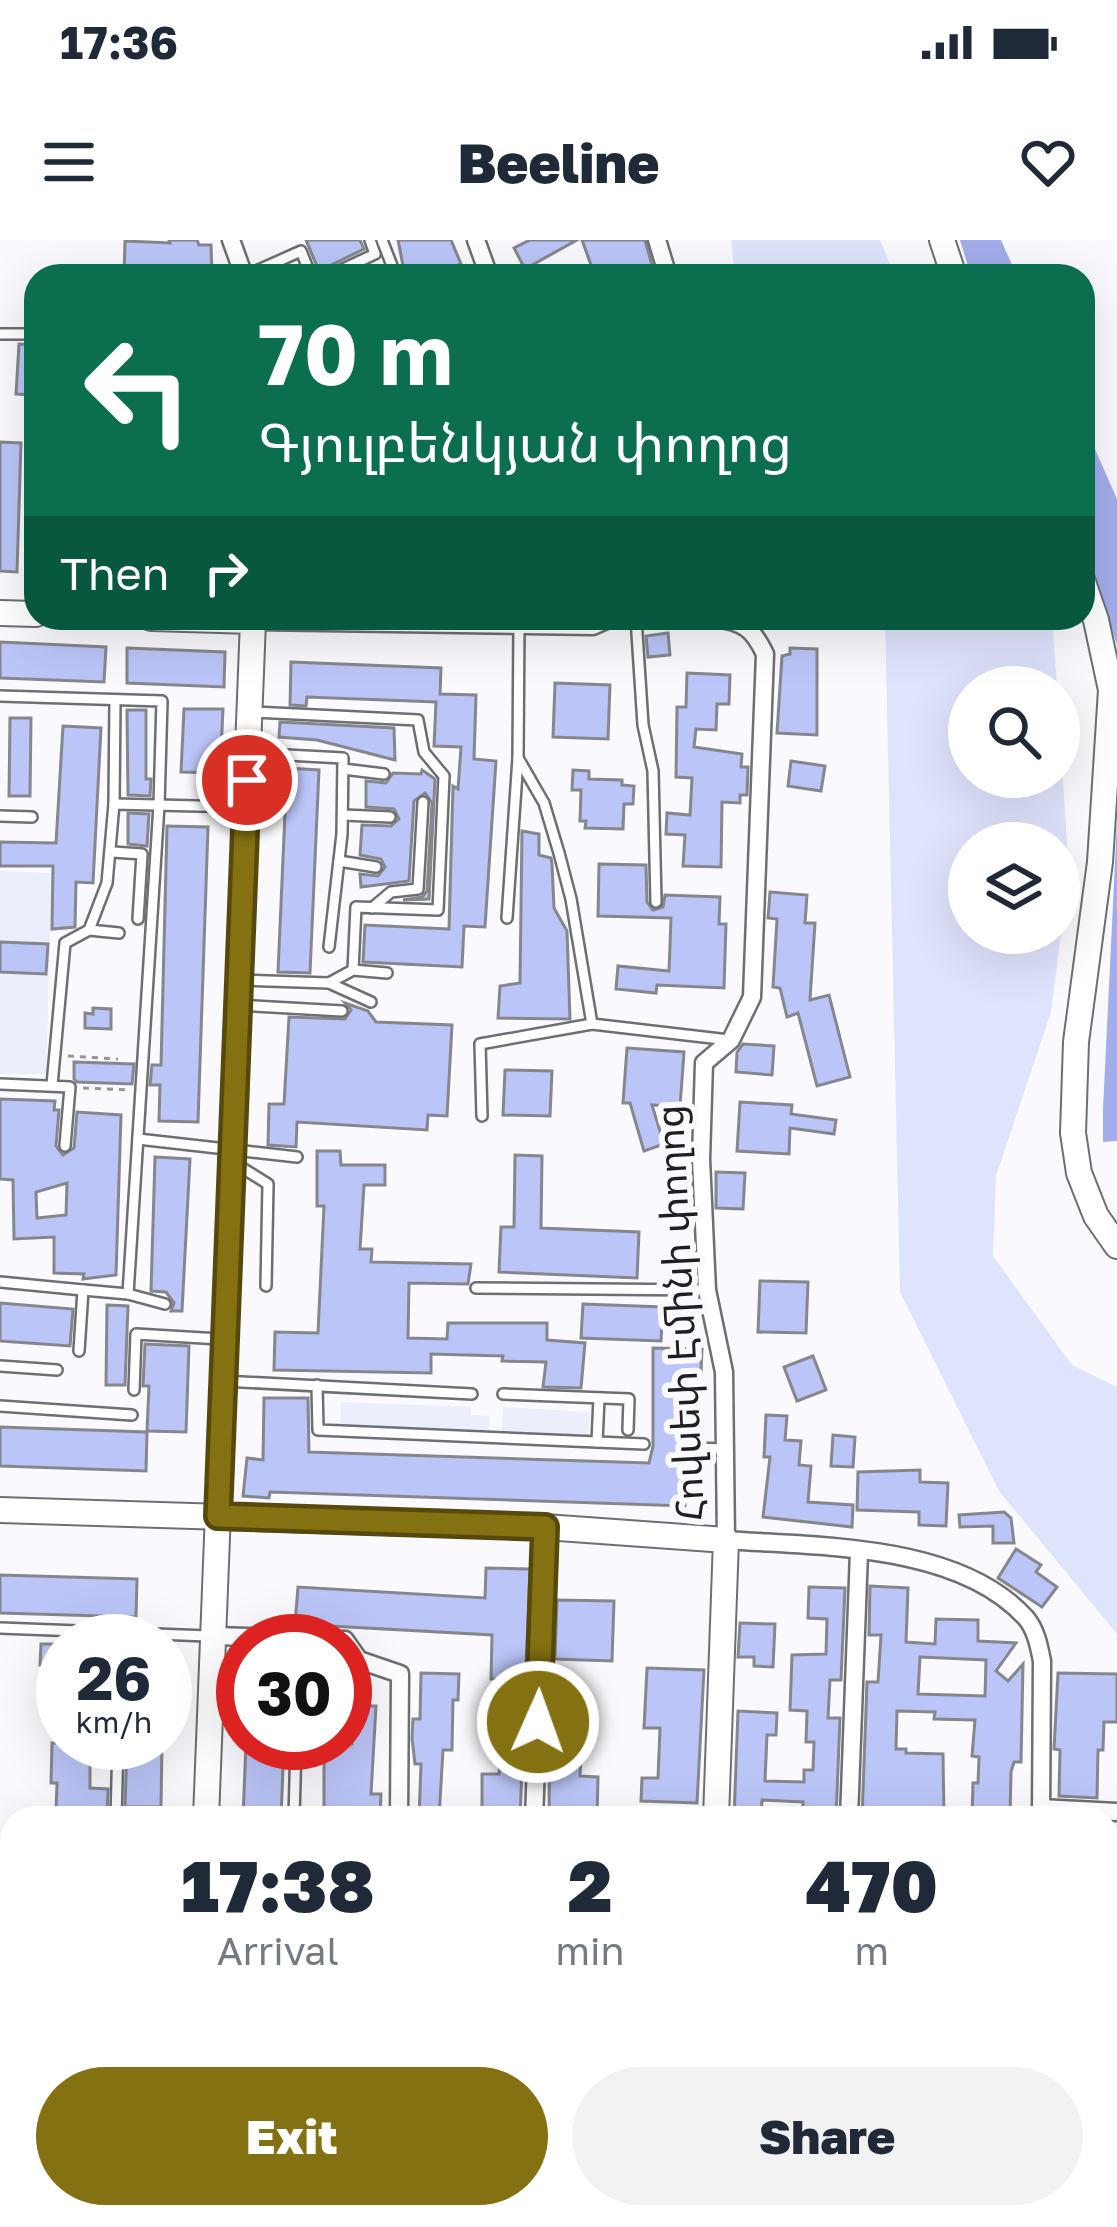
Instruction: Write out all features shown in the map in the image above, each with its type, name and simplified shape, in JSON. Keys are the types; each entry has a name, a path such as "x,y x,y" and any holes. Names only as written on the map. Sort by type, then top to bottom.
{"street":[{"path":"1095,617 1111,690 1100,862 1076,1042 1073,1133 1079,1173 1096,1216 1117,1246"},
{"path":"207,1806 253,630"},
{"name":"Հովսեփ Էմինի փողոց","path":"716,1806 726,1450 724,1372 707,1290 701,1159 704,1063 731,1040 752,997 765,654 753,630"},
{"path":"0,1510 545,1527 859,1552 953,1570 996,1594 1027,1619 1036,1636 1042,1661 1041,1806"},
{"path":"534,1806 545,1527"},
{"path":"849,1806 859,1552"},
{"path":"372,1664 394,1670 403,1682 399,1806"}],"lane":[{"path":"354,264 375,254 370,240"},
{"path":"271,264 301,251 306,264"},
{"path":"507,918 518,758 519,630"},
{"path":"637,630 643,725 653,771 656,902"},
{"path":"0,696 162,701 128,1294"},
{"path":"89,930 107,883 112,852 115,700"},
{"path":"250,712 418,720 424,752 444,776 438,910 334,904"},
{"path":"248,753 343,758 343,815 329,947"},
{"path":"518,758 544,802 559,853 592,1024"},
{"path":"344,769 384,774"},
{"path":"372,908 391,892 418,889 423,802"},
{"path":"114,804 246,807"},
{"path":"343,815 390,817"},
{"path":"0,816 32,817"},
{"path":"112,852 142,854 138,919"},
{"path":"339,861 376,867"},
{"path":"353,970 356,907"},
{"path":"52,1084 65,943 89,930 119,933"},
{"path":"239,992 329,983 353,970 387,974"},
{"path":"329,983 370,1002"},
{"path":"239,992 342,1011"},
{"path":"482,1116 481,1044 592,1024 731,1040"},
{"path":"0,1084 70,1087 65,1146"},
{"path":"139,1139 232,1156 297,1156"},
{"path":"232,1156 268,1184 266,1286"},
{"path":"0,1282 128,1294 165,1304"},
{"path":"476,1288 707,1290"},
{"path":"79,1351 83,1290"},
{"path":"134,1390 136,1334 225,1339"},
{"path":"0,1366 57,1370"},
{"path":"224,1381 472,1394"},
{"path":"317,1385 318,1430 644,1444"},
{"path":"503,1394 628,1400 628,1430"},
{"path":"597,1442 599,1398"},
{"path":"0,1406 133,1415"},
{"path":"692,1448 726,1450"},
{"path":"0,1628 36,1631"},
{"path":"192,1636 214,1636"},
{"path":"116,1806 117,1770"},
{"path":"294,1806 295,1770"}],"path":[{"path":"55,1056 118,1059"},
{"path":"70,1087 118,1090"}],"shaded area":[{"path":"731,240 880,240 890,264 734,264"},
{"path":"885,630 1053,630 1055,666 948,666 948,798 1064,798 1066,822 948,822 948,954 1058,954 1051,1012 996,1176 993,1256 1072,1365 1117,1387 1117,1634 999,1491 900,1292"},
{"path":"0,871 52,873 46,1074 0,1074"},
{"path":"341,1402 471,1407 471,1415 490,1416 489,1430 340,1425"},
{"path":"503,1407 590,1412 588,1436 502,1431"}],"water":[{"path":"960,240 1001,240 1012,264 967,264"},
{"path":"1095,449 1117,499 1117,645 1095,577"},
{"path":"1117,822 1117,1141 1103,1142 1103,1109"}],"building":[{"path":"197,240 199,245 211,245 212,264 124,264 125,241"},
{"path":"306,240 360,240 364,249 333,264 316,264"},
{"path":"398,240 451,240 461,264 403,264"},
{"path":"530,240 577,240 534,264 522,264 514,248"},
{"path":"582,240 645,240 652,264 591,264"},
{"path":"19,344 24,344 24,394 16,394"},
{"path":"0,442 21,443 17,572 0,571"},
{"path":"668,633 670,655 648,657 646,636"},
{"path":"0,642 106,647 104,682 0,678"},
{"path":"127,648 225,652 224,687 127,683"},
{"path":"790,648 817,649 817,735 777,733 782,656 790,654"},
{"path":"291,662 441,668 440,694 476,695 474,759 496,761 485,927 464,926 462,967 363,962 365,925 449,929 453,786 458,789 461,747 434,746 436,702 307,697 306,706 290,705"},
{"path":"687,673 730,675 729,704 717,704 716,730 696,729 694,747 742,754 741,767 748,767 747,795 740,795 740,803 722,802 721,867 683,866 685,835 666,834 667,813 690,815 692,778 676,777 677,707 686,707"},
{"path":"555,683 610,685 608,739 553,737"},
{"path":"184,709 223,709 220,773 181,772"},
{"path":"127,710 146,710 150,796 128,795"},
{"path":"10,718 31,718 30,796 9,796"},
{"path":"280,722 394,728 395,760 317,740 279,737"},
{"path":"63,726 101,728 93,883 76,882 75,927 52,929 53,866 0,866 0,842 56,843"},
{"path":"791,761 825,766 821,791 788,786"},
{"path":"287,768 319,770 310,973 278,972"},
{"path":"422,770 435,779 429,899 403,900 422,897 427,891 432,803 425,793 414,801 409,881 361,887 360,874 378,876 385,867 381,859 360,855 362,825 391,826 399,819 394,809 366,807 366,781 386,783 393,773 421,774"},
{"path":"573,770 589,771 589,779 622,780 622,785 634,786 633,804 624,804 623,829 585,828 586,821 580,821 581,790 572,790"},
{"path":"128,813 149,814 147,846 128,844"},
{"path":"167,826 208,827 198,1122 159,1121 160,1085 150,1085 152,1065 161,1065"},
{"path":"522,831 539,834 539,855 551,858 554,908 567,931 570,1019 498,1018 500,986 520,983"},
{"path":"599,864 646,865 647,902 653,910 663,907 665,895 720,897 719,924 726,924 724,988 657,985 656,993 616,989 618,966 669,971 671,918 598,916"},
{"path":"770,892 807,895 805,923 815,923 810,1000 829,995 850,1077 817,1086 798,1013 787,1017 780,988 773,987 777,919 768,918"},
{"path":"0,942 48,944 46,974 0,972"},
{"path":"345,1003 368,1011 376,1022 452,1025 447,1116 428,1115 427,1130 297,1122 296,1147 268,1145 269,1104 284,1104 289,1017 345,1019 351,1010"},
{"path":"93,1008 111,1009 111,1029 85,1028 85,1013 93,1014"},
{"path":"743,1044 774,1046 772,1075 736,1072 737,1052"},
{"path":"627,1048 684,1052 680,1107 652,1105 664,1144 644,1151 630,1103 623,1103"},
{"path":"74,1062 134,1064 132,1084 77,1082"},
{"path":"505,1070 552,1071 550,1116 503,1115"},
{"path":"0,1099 55,1101 54,1110 59,1110 56,1146 63,1155 74,1148 77,1112 121,1115 116,1275 83,1279 84,1274 54,1273 54,1237 14,1239 13,1180 0,1179","holes":["67,1183 66,1215 37,1218 36,1192"]},
{"path":"740,1102 792,1105 791,1114 836,1120 834,1134 790,1128 789,1154 737,1151"},
{"path":"317,1151 340,1151 341,1165 385,1165 385,1185 364,1185 360,1249 372,1249 371,1262 471,1264 468,1284 409,1283 408,1338 447,1339 448,1323 547,1323 547,1340 585,1343 581,1388 543,1387 546,1362 502,1361 503,1356 431,1354 431,1373 274,1370 275,1332 318,1333 324,1206 317,1206"},
{"path":"515,1155 542,1156 541,1228 639,1232 637,1278 499,1272 501,1227 514,1227"},
{"path":"155,1157 190,1159 182,1311 171,1311 174,1303 166,1292 151,1291"},
{"path":"716,1172 745,1173 743,1209 716,1208"},
{"path":"760,1281 808,1282 806,1333 758,1332"},
{"path":"0,1303 73,1309 70,1346 0,1341"},
{"path":"583,1304 663,1307 661,1341 581,1338"},
{"path":"107,1305 128,1306 125,1385 106,1385"},
{"path":"145,1344 189,1346 186,1432 147,1431"},
{"path":"653,1348 702,1349 698,1439 688,1438 683,1447 687,1456 685,1506 270,1492 269,1498 243,1496 247,1458 263,1460 264,1398 308,1398 309,1452 649,1463"},
{"path":"813,1356 826,1390 797,1401 784,1367"},
{"path":"766,1415 787,1416 785,1440 801,1441 799,1465 811,1466 808,1502 853,1505 852,1527 763,1517 770,1457 764,1457"},
{"path":"0,1427 147,1432 146,1471 0,1466"},
{"path":"833,1435 855,1437 853,1467 831,1466"},
{"path":"920,1470 920,1482 948,1483 946,1526 919,1525 919,1512 857,1510 858,1472"},
{"path":"1004,1512 1011,1518 1014,1543 993,1543 993,1526 960,1527 959,1515"},
{"path":"1016,1549 1041,1565 1036,1572 1057,1587 1042,1607 998,1578"},
{"path":"486,1568 530,1569 520,1806 482,1806 482,1774 499,1774 501,1740 487,1739 488,1713 507,1713 509,1679 491,1679 492,1635 372,1628 372,1614 296,1614 298,1587 485,1598"},
{"path":"0,1575 137,1579 136,1614 0,1613"},
{"path":"870,1586 908,1588 906,1642 935,1644 936,1619 978,1620 978,1641 1016,1643 996,1671 1008,1681 1023,1664 1021,1762 1014,1762 1011,1772 1010,1806 972,1806 979,1757 972,1756 975,1720 934,1719 935,1712 897,1711 896,1749 943,1754 944,1806 862,1806 867,1682 878,1682 881,1635 869,1635","holes":["920,1657 986,1660 985,1696 918,1694"]},
{"path":"809,1587 845,1588 841,1680 830,1680 828,1718 840,1718 836,1806 762,1800 762,1806 734,1806 738,1711 777,1713 776,1735 767,1735 765,1781 804,1782 804,1770 813,1770 814,1742 806,1742 807,1711 790,1710 792,1655 826,1654 827,1619 808,1618"},
{"path":"557,1600 614,1601 612,1661 555,1659"},
{"path":"740,1623 775,1624 773,1667 754,1666 754,1657 738,1657"},
{"path":"647,1668 704,1670 697,1803 641,1801 642,1778 658,1778 660,1728 644,1728"},
{"path":"421,1673 459,1674 452,1750 443,1750 440,1806 419,1806 421,1764 415,1764 412,1738 413,1719 420,1719"},
{"path":"1058,1673 1117,1674 1117,1722 1104,1722 1097,1798 1059,1796 1060,1750 1054,1749"},
{"path":"555,1695 579,1696 578,1720 587,1720 580,1776 598,1777 597,1806 549,1806 550,1719 554,1719"},
{"path":"372,1706 376,1706 371,1794 381,1794 380,1806 324,1806 324,1770 372,1770"},
{"path":"51,1770 90,1770 90,1788 108,1789 107,1806 56,1806 57,1783 51,1783"},
{"path":"126,1770 162,1770 161,1806 125,1806"},
{"path":"245,1770 283,1770 281,1806 243,1806"}],"route":[{"path":"247,780 218,1516 545,1527 538,1722"}]}
